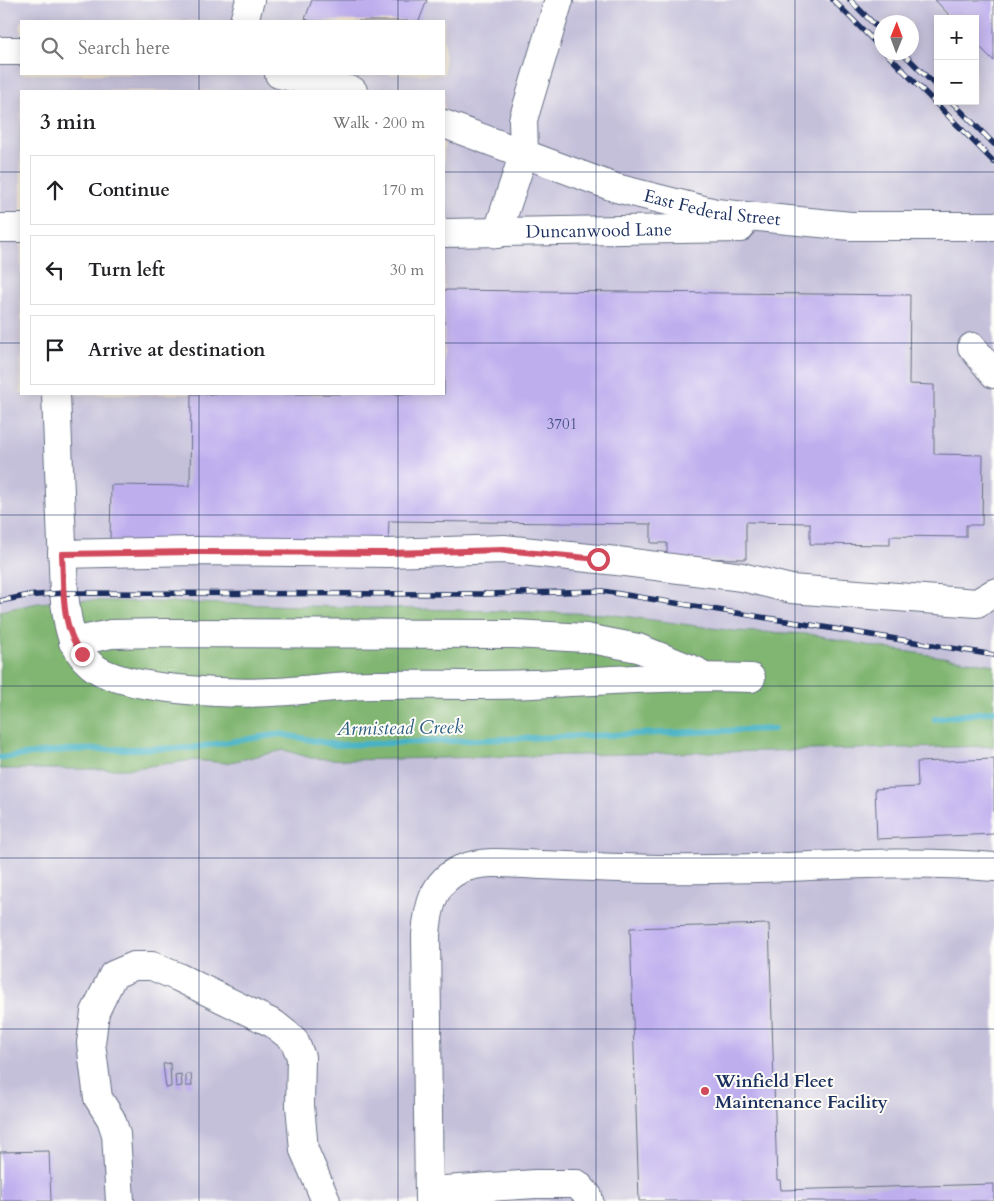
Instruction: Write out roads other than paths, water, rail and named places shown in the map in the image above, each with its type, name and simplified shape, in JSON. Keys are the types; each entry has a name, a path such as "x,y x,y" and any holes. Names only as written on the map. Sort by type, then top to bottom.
{"street":[{"path":"244,20 250,0"},
{"path":"524,154 523,120 559,0"},
{"path":"0,51 20,51"},
{"path":"283,75 349,90"},
{"name":"East Federal Street","path":"445,124 616,188 716,213 851,226 994,226"},
{"name":"Duncanwood Lane","path":"497,234 524,154"},
{"name":"Duncanwood Lane","path":"445,233 497,234 851,226"},
{"path":"0,228 20,228"},
{"path":"972,347 994,374"},
{"path":"56,395 64,593 68,625 73,642 91,666 120,680 161,688 271,692 371,685 530,684 709,676 751,678"},
{"path":"62,554 194,552 389,553 504,550 642,564 742,577 791,589 977,603 994,594"},
{"path":"73,642 111,634 160,633 514,634 586,638 638,648 709,676"},
{"path":"589,1201 588,1196 577,1184 535,1184 429,1196 426,935 428,908 437,889 448,877 460,870 475,865 505,864 661,870 755,870 945,863 994,867"},
{"path":"120,1201 116,1134 111,1119 98,1098 91,1042 95,1012 113,975 134,966 152,966 178,977 274,1024 294,1040 301,1058 300,1105 304,1150 326,1201"}],"waterway":[{"name":"Armistead Creek","path":"935,719 994,711"},
{"name":"Armistead Creek","path":"0,758 66,750 191,748 280,734 337,745 774,729"}],"railway":[{"path":"833,0 874,41"},
{"path":"850,0 874,24"},
{"path":"893,60 994,162"},
{"path":"910,60 934,84"},
{"path":"955,105 994,144"},
{"path":"0,601 25,596 64,593 484,594 602,591 994,655"}],"place":[{"name":"Winfield Fleet Maintenance Facility","path":"705,1091"}]}
